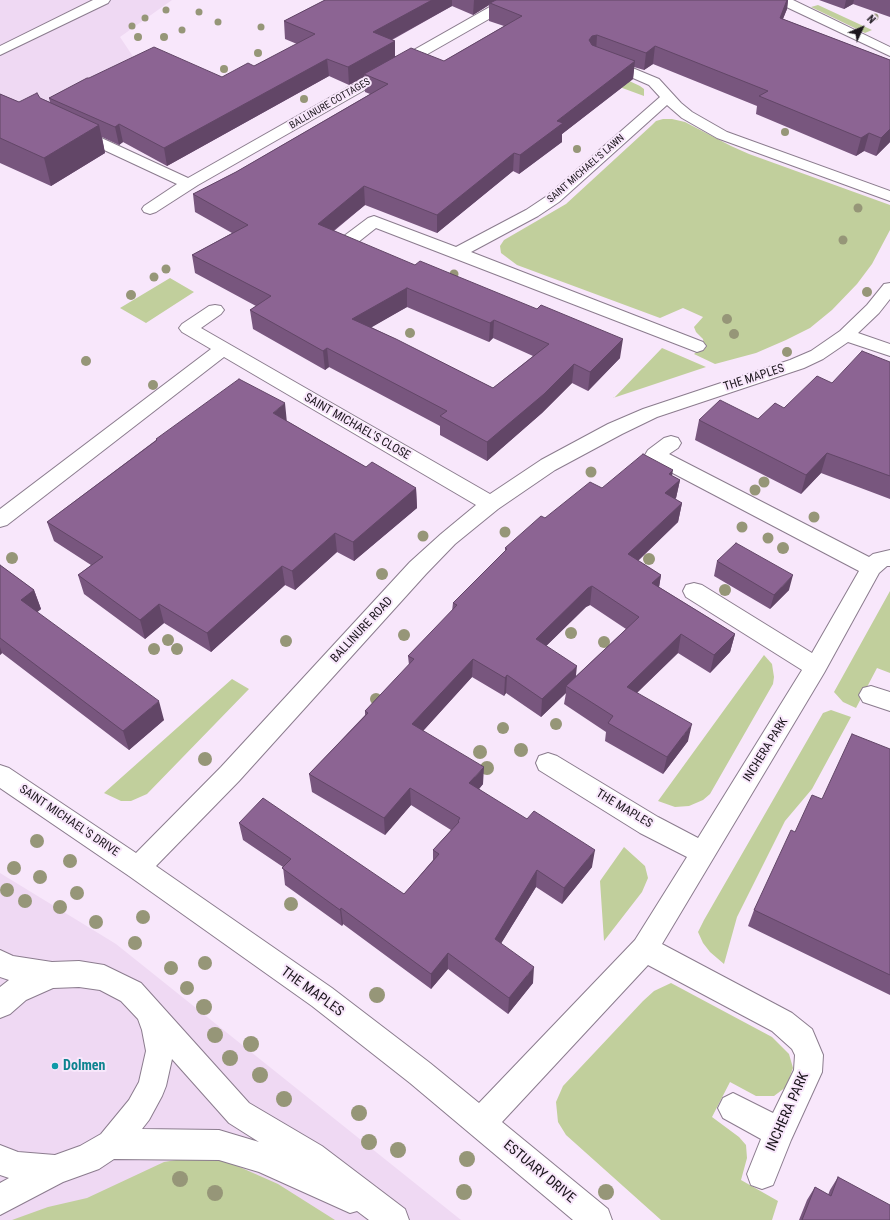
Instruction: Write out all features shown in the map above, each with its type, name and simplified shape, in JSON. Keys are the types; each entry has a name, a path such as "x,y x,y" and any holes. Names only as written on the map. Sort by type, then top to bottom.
{"street":[{"path":"0,51 103,0"},
{"name":"BALLINURE COTTAGES","path":"150,209 189,184 512,0"},
{"path":"783,0 890,52"},
{"path":"596,58 613,70 654,82 667,98 687,115 722,135 890,196"},
{"name":"SAINT MICHAEL'S LAWN","path":"457,253 532,213 553,199 667,98"},
{"path":"66,128 189,184"},
{"path":"346,243 374,221 697,346"},
{"name":"THE MAPLES","path":"615,429 679,402 797,364 817,355 846,335 873,309 890,288"},
{"path":"873,309 890,316"},
{"name":"SAINT MICHAEL'S CLOSE","path":"215,310 188,328 223,350 491,504"},
{"path":"846,335 890,350"},
{"path":"0,520 223,350"},
{"name":"BALLINURE ROAD","path":"138,868 230,774 418,568 448,539 491,504 548,465 615,429"},
{"path":"671,443 655,455 880,563"},
{"name":"INCHERA PARK","path":"481,1123 645,949 702,853 880,563"},
{"path":"694,592 816,667"},
{"name":"THE MAPLES","path":"548,763 650,825 702,853"},
{"name":"SAINT MICHAEL'S DRIVE","path":"0,775 138,868"},
{"name":"THE MAPLES","path":"138,868 322,997 481,1123"},
{"name":"INCHERA PARK","path":"645,949 782,1022 802,1039 809,1055 808,1072 779,1132 762,1174"},
{"path":"0,963 10,968 52,975 79,974 104,978 132,992 238,1112 310,1158 390,1217"},
{"path":"0,1005 16,991 52,975"},
{"path":"0,1200 55,1170 88,1158 111,1144 139,1110 152,1086 160,1051 156,1030 149,1011"},
{"path":"733,1108 779,1132"},
{"name":"ESTUARY DRIVE","path":"481,1123 598,1220"},
{"path":"111,1144 219,1145 262,1158 390,1217"},
{"path":"0,1160 18,1167 55,1170"}],"shaded area":[{"path":"0,0 172,0 120,37 138,64 0,141"},
{"path":"0,873 116,944 461,1220 0,1220"}],"green space":[{"path":"818,5 872,30 865,33 811,7"},
{"path":"625,79 644,89 644,96 606,82"},
{"path":"672,119 685,122 749,154 890,205 890,230 872,264 857,284 832,310 810,328 756,353 715,364 694,354 704,345 703,339 696,332 694,327 703,317 683,308 660,318 517,265 501,253 500,246 504,240 566,204 656,121"},
{"path":"170,278 194,292 146,323 120,308"},
{"path":"662,348 706,367 614,398"},
{"path":"890,591 890,673 877,668 856,708 843,702 834,692"},
{"path":"764,655 772,664 774,677 773,684 710,794 703,800 689,806 675,807 658,801"},
{"path":"232,679 249,689 147,794 131,801 121,801 104,793"},
{"path":"831,710 851,717 812,789 785,821 737,917 724,964 710,952 703,943 698,932 823,713"},
{"path":"624,847 645,866 648,878 642,892 604,941 600,881"},
{"path":"671,983 772,1037 789,1054 793,1068 786,1087 774,1096 756,1096 730,1082 712,1117 739,1137 746,1145 747,1158 741,1180 778,1201 772,1220 661,1220 566,1135 558,1122 556,1102 563,1086 643,1001 654,991"},
{"path":"194,1157 226,1161 278,1184 335,1220 12,1220 48,1207 87,1198 164,1162"}],"building":[{"path":"325,0 432,0 373,32 395,41 348,67 327,59 164,148 119,124 115,127 49,98 87,78 154,47 222,77 248,63 254,66 315,34 284,21"},
{"path":"496,0 787,0 780,18 890,60 890,129 881,138 869,133 861,138 759,96 768,91 655,46 646,53 597,35 592,36 589,40 592,45 635,61 557,121 563,123 520,155 514,153 437,215 364,186 318,224 415,265 420,261 537,309 541,305 623,339 590,372 574,364 544,394 487,442 440,416 447,411 327,348 323,351 250,310 271,296 192,255 248,225 193,194 236,172 388,84 364,74 411,48 444,61 522,16 490,3","holes":["407,288 490,323 494,320 549,344 493,388 396,339 352,319"]},
{"path":"37,93 40,98 99,125 44,158 0,138 0,94 19,102"},
{"path":"862,351 890,362 890,476 827,453 806,475 699,420 720,400 758,419 775,403 784,408 817,376 832,383"},
{"path":"239,379 285,403 273,413 366,467 372,462 416,488 353,542 335,533 292,571 282,566 207,633 159,604 140,620 78,575 103,557 47,522 157,440 156,439"},
{"path":"643,454 673,470 669,474 680,480 665,493 682,503 628,554 661,575 652,583 735,634 714,655 681,634 627,687 692,724 667,757 608,723 613,716 566,686 639,617 592,586 588,588 536,639 577,666 542,699 507,675 505,678 473,659 412,724 484,767 469,783 527,819 534,811 595,850 564,888 537,870 495,939 534,967 509,998 448,953 431,974 341,908 340,910 282,868 291,859 239,823 263,798 404,894 439,854 433,850 459,822 458,821 460,818 410,788 384,818 309,774 368,713 365,711 414,659 408,656 457,605 453,603 507,549 505,548 541,516 545,518 590,482 602,488"},
{"path":"736,543 793,575 774,595 717,561"},
{"path":"0,565 34,590 21,600 159,701 123,731 0,638"},
{"path":"852,734 890,749 890,975 754,910 791,830 795,832 812,795 822,799"},
{"path":"838,1177 890,1205 890,1220 802,1220 815,1187 831,1196"}],"place":[{"name":"Dolmen","path":"55,1066"}]}
